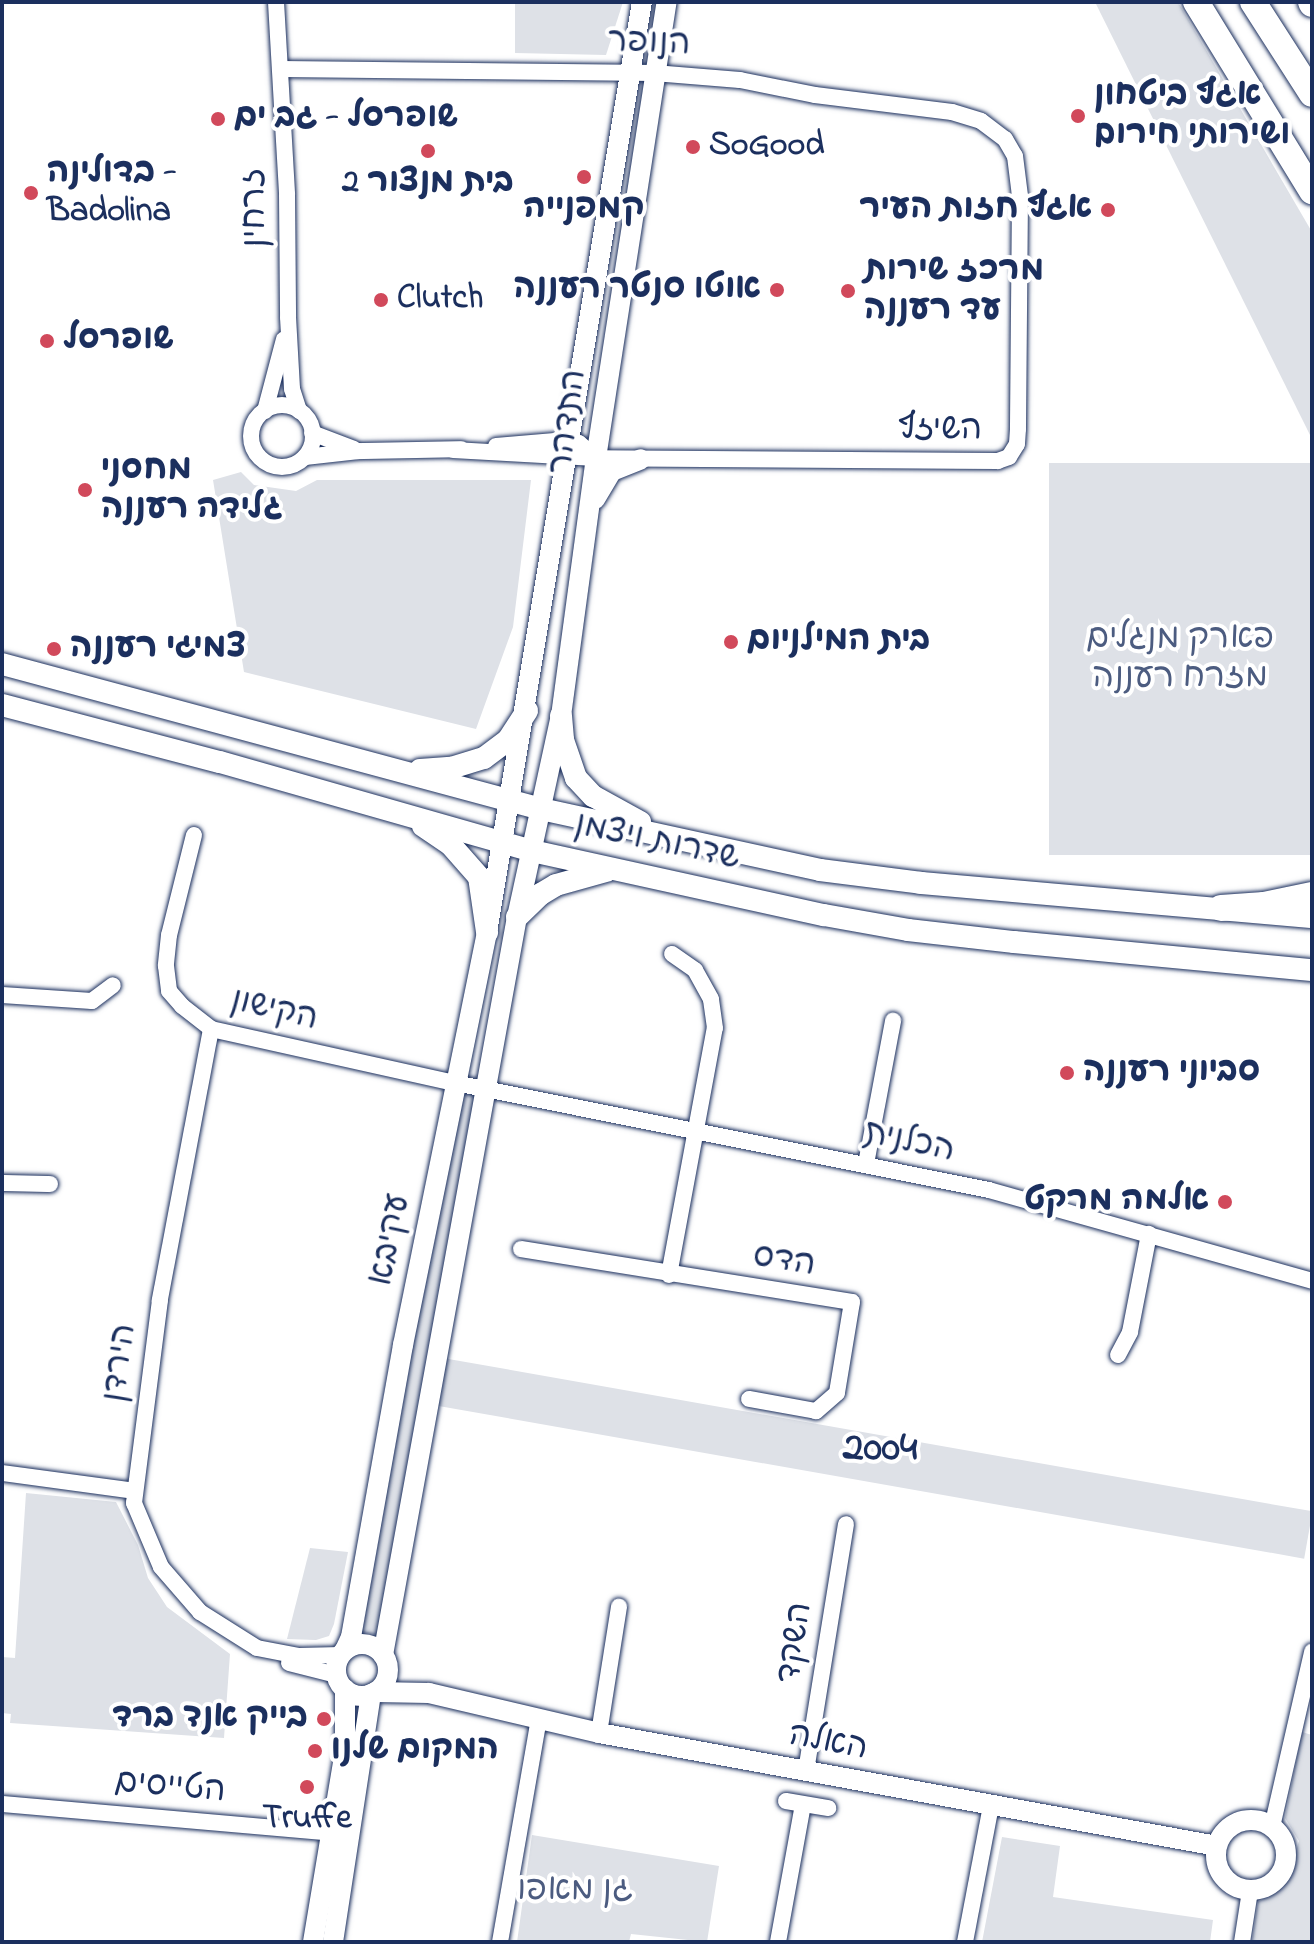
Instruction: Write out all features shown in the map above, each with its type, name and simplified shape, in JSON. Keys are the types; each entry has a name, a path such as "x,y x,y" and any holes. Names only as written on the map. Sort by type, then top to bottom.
{"highway":[{"path":"1196,2 1312,191"},
{"path":"1211,2 1312,161"},
{"path":"1253,2 1312,94"},
{"path":"1221,908 1264,905 1312,895"}],"main road":[{"name":"שדרות ויצמן","path":"2,664 541,809 820,870 921,883 1312,917"},
{"name":"שדרות ויצמן","path":"2,705 532,851 908,930 1312,970"},
{"path":"398,771 451,768 484,758 508,740 527,711"},
{"path":"561,716 568,758 576,778 593,796 612,809 693,844"},
{"path":"402,813 450,844 469,863 484,891 487,932"},
{"path":"517,917 541,894 556,885 597,872 618,870"}],"street":[{"name":"זרחין","path":"276,2 287,195 292,389 299,411"},
{"name":"התדהר","path":"501,842 527,711 566,449 642,2"},
{"name":"התדהר","path":"532,851 561,716 596,458 667,2"},
{"name":"הנופר","path":"281,69 654,73 740,80 815,95 952,112 981,121 1005,139"},
{"name":"השיזף","path":"305,457 359,451 566,449 596,458 641,459 998,461 1009,457 1017,444 1018,429 1020,196 1015,156 1005,139"},
{"name":"זרחין","path":"265,411 288,317"},
{"path":"279,405 299,411 307,418 312,433 305,457 288,466 268,464 254,450 251,431 265,411 279,405"},
{"name":"השיזף","path":"312,433 359,451"},
{"path":"588,518 596,496 612,471 641,459"},
{"name":"הקישון","path":"194,835 169,935 166,966 169,991 182,1006 211,1029 488,1089"},
{"name":"עקיבא","path":"313,1942 345,1750 342,1667 362,1578 403,1345 487,932 501,842"},
{"name":"עקיבא","path":"385,1658 517,917 532,851"},
{"path":"669,1275 715,1028 711,999 695,970 672,954"},
{"path":"2,995 92,1001 113,985"},
{"path":"866,1164 893,1021"},
{"name":"הירדן","path":"211,1029 160,1300 134,1503 147,1540 180,1592 218,1624 285,1662 342,1667"},
{"name":"הכלנית","path":"488,1089 989,1190 1312,1281"},
{"path":"2,1183 50,1184"},
{"path":"1118,1355 1130,1332 1149,1234"},
{"name":"הדס","path":"521,1249 852,1302 837,1393 816,1411 749,1399"},
{"path":"2,1473 135,1491"},
{"name":"השקד","path":"806,1771 846,1524"},
{"path":"599,1733 619,1607"},
{"path":"333,1942 373,1693 386,1680 385,1658 368,1645 342,1667 359,1695 373,1693"},
{"path":"1272,1827 1312,1652"},
{"name":"האלה","path":"385,1658 429,1693"},
{"name":"האלה","path":"373,1693 429,1693 599,1733 1217,1846"},
{"path":"500,1942 539,1718"},
{"path":"778,1942 795,1802 828,1808"},
{"name":"הטייסים","path":"2,1804 333,1833"},
{"path":"965,1942 991,1806"},
{"path":"1250,1820 1272,1827 1286,1850 1282,1873 1262,1889 1250,1891 1227,1882 1220,1872 1217,1846 1222,1835 1240,1822 1250,1820"},
{"path":"1242,1942 1250,1891"}],"green space":[{"path":"515,2 623,2 606,55 515,53"},
{"path":"1095,2 1178,2 1312,232 1312,439"},
{"name":"פארק מנגלים מזרח רעננה","path":"1049,463 1312,463 1312,855 1049,855"},
{"path":"241,472 254,485 296,491 317,480 531,480 513,627 476,729 244,672 213,480"},
{"path":"459,1092 478,1095 380,1635 356,1631"},
{"path":"437,1357 1312,1511 1304,1559 429,1404"},
{"path":"26,1493 116,1502 138,1545 148,1578 167,1607 230,1654 224,1738 10,1723 11,1714 2,1713 2,1657 15,1658"},
{"path":"310,1548 348,1552 334,1624 329,1636 316,1640 287,1639"},
{"path":"1302,1732 1312,1735 1312,1942 1252,1942 1258,1902 1277,1890 1290,1870 1299,1841 1285,1818"},
{"name":"גן מאפו","path":"532,1835 719,1866 707,1942 631,1934 629,1942 517,1942"},
{"path":"1002,1837 1060,1846 1053,1897 1213,1920 1210,1942 982,1942"}],"place":[{"name":"אגף ביטחון ושירותי חירום","path":"1078,116"},
{"name":"שופרסל - גב ים","path":"218,119"},
{"name":"SoGood","path":"693,147"},
{"name":"בית מנצור 2","path":"428,151"},
{"name":"קמפנייה","path":"584,177"},
{"name":"בדולינה - Badolina","path":"31,193"},
{"name":"אגף חזות העיר","path":"1108,210"},
{"name":"אוטו סנטר רעננה","path":"777,290"},
{"name":"מרכז שירות עד רעננה","path":"848,291"},
{"name":"Clutch","path":"381,300"},
{"name":"שופרסל","path":"47,341"},
{"name":"מחסני גלידה רעננה","path":"85,490"},
{"name":"בית המילניום","path":"731,642"},
{"name":"צמיגי רעננה","path":"54,649"},
{"name":"סביוני רעננה","path":"1067,1073"},
{"name":"אלמה מרקט","path":"1225,1202"},
{"name":"בייק אנד ברד","path":"324,1719"},
{"name":"המקום שלנו","path":"315,1751"},
{"name":"Truffe","path":"307,1787"}],"district":[{"name":"2004","path":"880,1449"}]}
